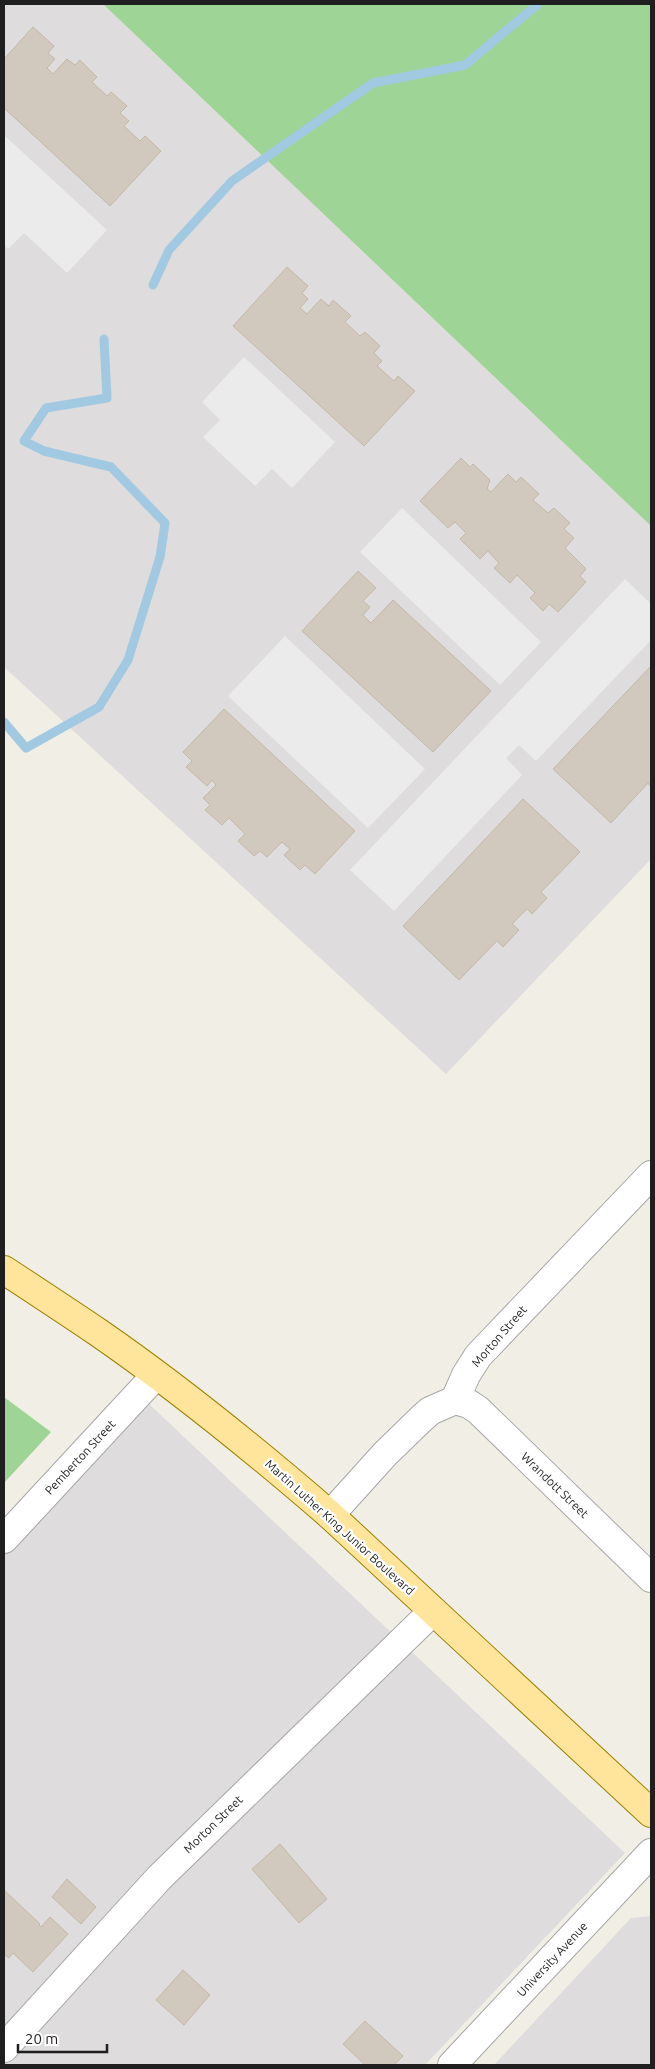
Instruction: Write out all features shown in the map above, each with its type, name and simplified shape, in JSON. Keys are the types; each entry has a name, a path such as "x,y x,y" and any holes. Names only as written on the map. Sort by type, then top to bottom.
{"main road":[{"name":"Martin Luther King Junior Boulevard","path":"4,1270 100,1334 156,1375 233,1434 330,1515 651,1813"}],"street":[{"name":"Morton Street","path":"455,1400 466,1375 478,1356 651,1175"},
{"name":"Pemberton Street","path":"4,1539 156,1375"},
{"path":"330,1515 385,1454 420,1420 430,1411 455,1400"},
{"name":"Wrandott Street","path":"455,1400 468,1404 478,1410 651,1578"},
{"name":"Morton Street","path":"4,2048 198,1838 434,1611"},
{"name":"University Avenue","path":"452,2065 651,1853"}],"shaded area":[{"path":"4,4 103,4 651,526 651,859 446,1074 4,667"},
{"path":"4,135 107,230 67,273 24,233 8,249 4,245"},
{"path":"244,357 335,442 292,488 272,469 255,486 203,437 220,420 202,402"},
{"path":"402,508 541,642 500,685 360,552"},
{"path":"625,579 651,604 651,640 536,761 519,745 506,758 522,775 394,911 350,870"},
{"path":"285,636 425,769 368,828 228,696"},
{"path":"148,1403 625,1853 425,2065 4,2065 4,1555"},
{"path":"651,1916 651,2065 494,2065 631,1918"}],"green space":[{"path":"103,4 651,4 651,526"},
{"path":"4,1397 51,1432 4,1483"}],"building":[{"path":"33,27 54,46 48,53 55,59 47,68 53,74 67,59 75,65 80,60 97,77 92,82 107,96 111,92 127,106 120,113 129,121 124,126 140,141 145,136 161,151 110,206 4,108 4,59"},
{"path":"287,267 308,286 302,293 308,299 300,308 307,314 321,299 329,306 333,300 351,316 345,322 360,336 365,332 380,346 374,353 382,361 377,366 394,381 398,376 415,391 364,446 233,326"},
{"path":"461,458 470,467 473,464 490,480 487,489 491,492 508,474 516,482 521,477 539,494 533,500 548,513 554,508 570,523 564,529 574,538 565,548 586,569 580,576 586,582 558,612 549,604 543,611 530,598 535,593 517,575 510,583 494,568 499,563 488,551 480,559 460,539 466,533 455,522 448,528 420,501"},
{"path":"358,571 376,588 363,601 370,607 363,615 371,623 393,600 491,691 433,752 302,631"},
{"path":"651,666 651,787 648,783 611,823 553,769"},
{"path":"224,709 355,831 315,874 305,865 300,870 284,855 290,849 282,842 267,857 260,851 254,856 238,841 245,834 229,818 222,825 205,810 210,805 203,798 216,785 212,780 207,786 186,767 192,761 183,752"},
{"path":"523,799 580,852 541,892 547,898 532,914 527,909 512,924 519,930 503,947 497,941 459,980 403,926"},
{"path":"280,1844 327,1899 299,1923 252,1869"},
{"path":"67,1879 96,1907 81,1924 52,1897"},
{"path":"4,1890 41,1927 50,1917 68,1934 33,1972 13,1953 9,1958 4,1954"},
{"path":"183,1970 210,1995 184,2025 156,2000"},
{"path":"365,2021 403,2056 394,2065 365,2065 343,2044"}],"waterway":[{"path":"153,285 169,250 232,181 373,83 465,65 538,4"},
{"path":"4,722 26,748 99,707 128,660 160,557 165,523 111,467 44,451 24,441 46,408 107,398 104,339"}]}
